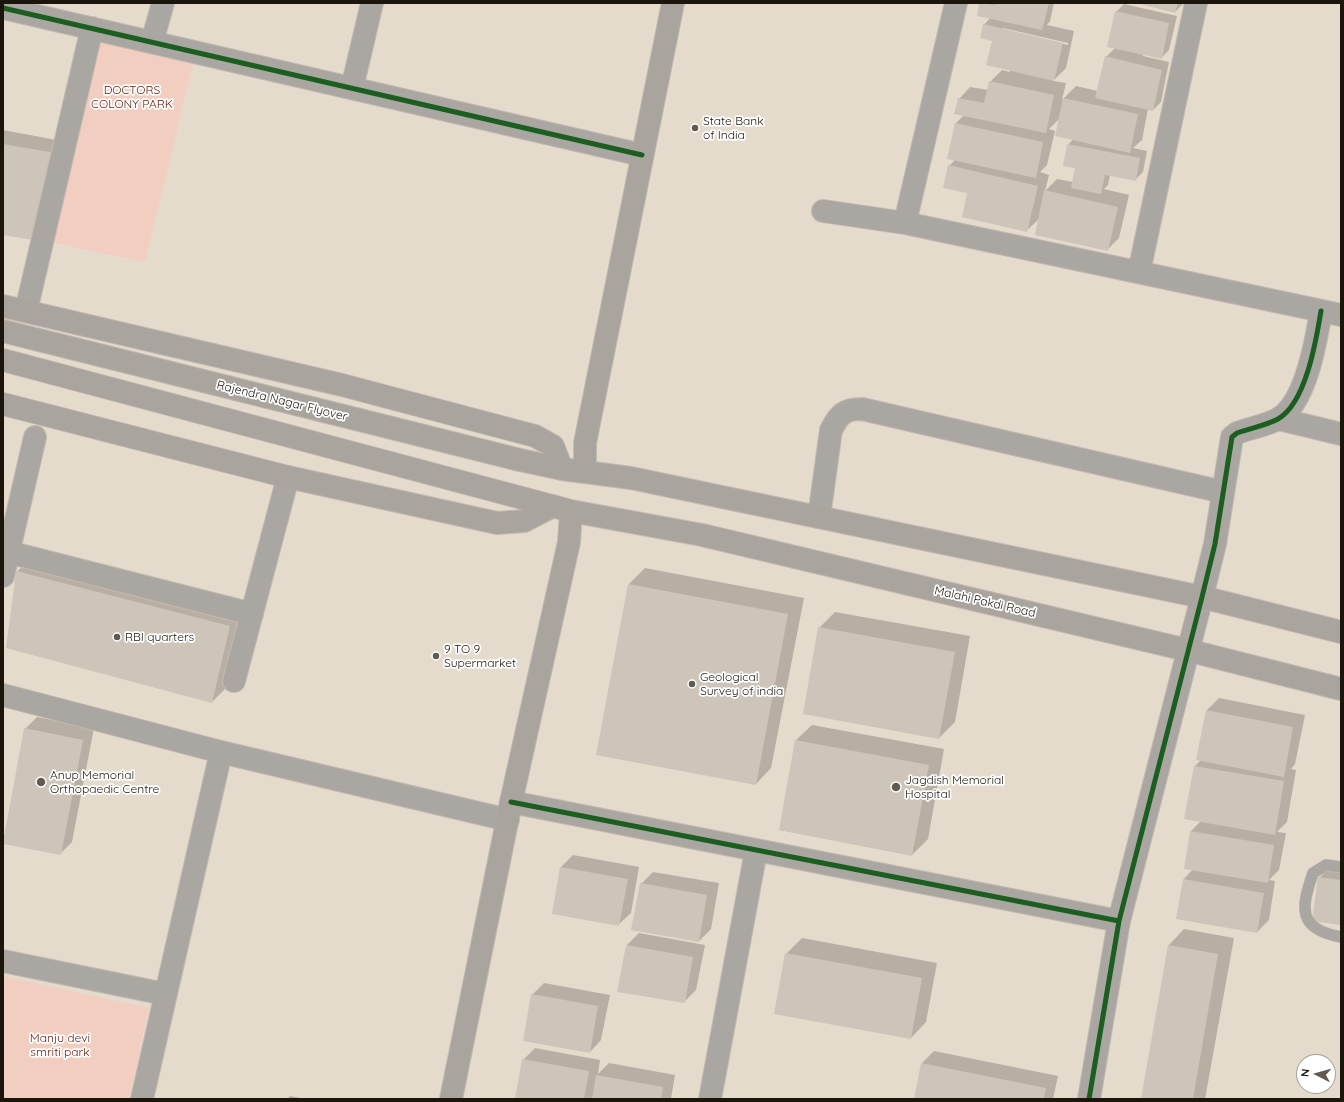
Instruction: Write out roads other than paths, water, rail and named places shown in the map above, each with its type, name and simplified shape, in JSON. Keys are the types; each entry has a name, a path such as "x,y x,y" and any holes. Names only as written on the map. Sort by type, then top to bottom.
{"main road":[{"path":"585,472 585,443 673,3"},
{"path":"3,306 342,385 535,436 553,446 562,469"},
{"name":"Rajendra Nagar Flyover","path":"3,331 520,460 562,469 631,478 1202,597 1341,632"},
{"path":"3,360 562,508"},
{"path":"3,404 288,477 497,523 524,521 562,508"},
{"path":"452,1099 509,811 569,542 562,508"},
{"name":"Malahi Pakdi Road","path":"562,508 627,522 702,535 1187,650 1341,689"}],"street":[{"path":"152,42 163,3"},
{"path":"352,88 372,3"},
{"path":"905,223 956,3"},
{"path":"1139,272 1196,3"},
{"path":"3,8 642,155"},
{"path":"26,311 92,28"},
{"path":"823,211 905,223 1331,313 1304,385 1292,407 1279,419 1233,435 1215,544 1119,921 1089,1099"},
{"path":"819,517 832,430 837,419 843,412 852,409 862,409 1223,492"},
{"path":"1279,419 1341,434"},
{"path":"3,576 35,437"},
{"path":"234,682 288,477"},
{"path":"8,552 252,614"},
{"path":"3,696 221,752 509,811 756,851 1119,921"},
{"path":"142,1099 221,752"},
{"path":"710,1099 756,851"},
{"path":"3,961 165,994"}],"lane":[{"path":"1341,867 1326,865 1313,873 1305,896 1306,918 1316,930 1341,937"}],"place":[{"name":"State Bank of India","path":"695,128"},
{"name":"RBI quarters","path":"117,637"},
{"name":"9 TO 9 Supermarket","path":"436,656"},
{"name":"Geological Survey of india","path":"692,684"},
{"name":"Anup Memorial Orthopaedic Centre","path":"41,782"},
{"name":"Jagdish Memorial Hospital","path":"896,787"}],"park label":[{"name":"DOCTORS COLONY PARK","path":"132,97"},
{"name":"Manju devi smriti park","path":"60,1045"}]}
